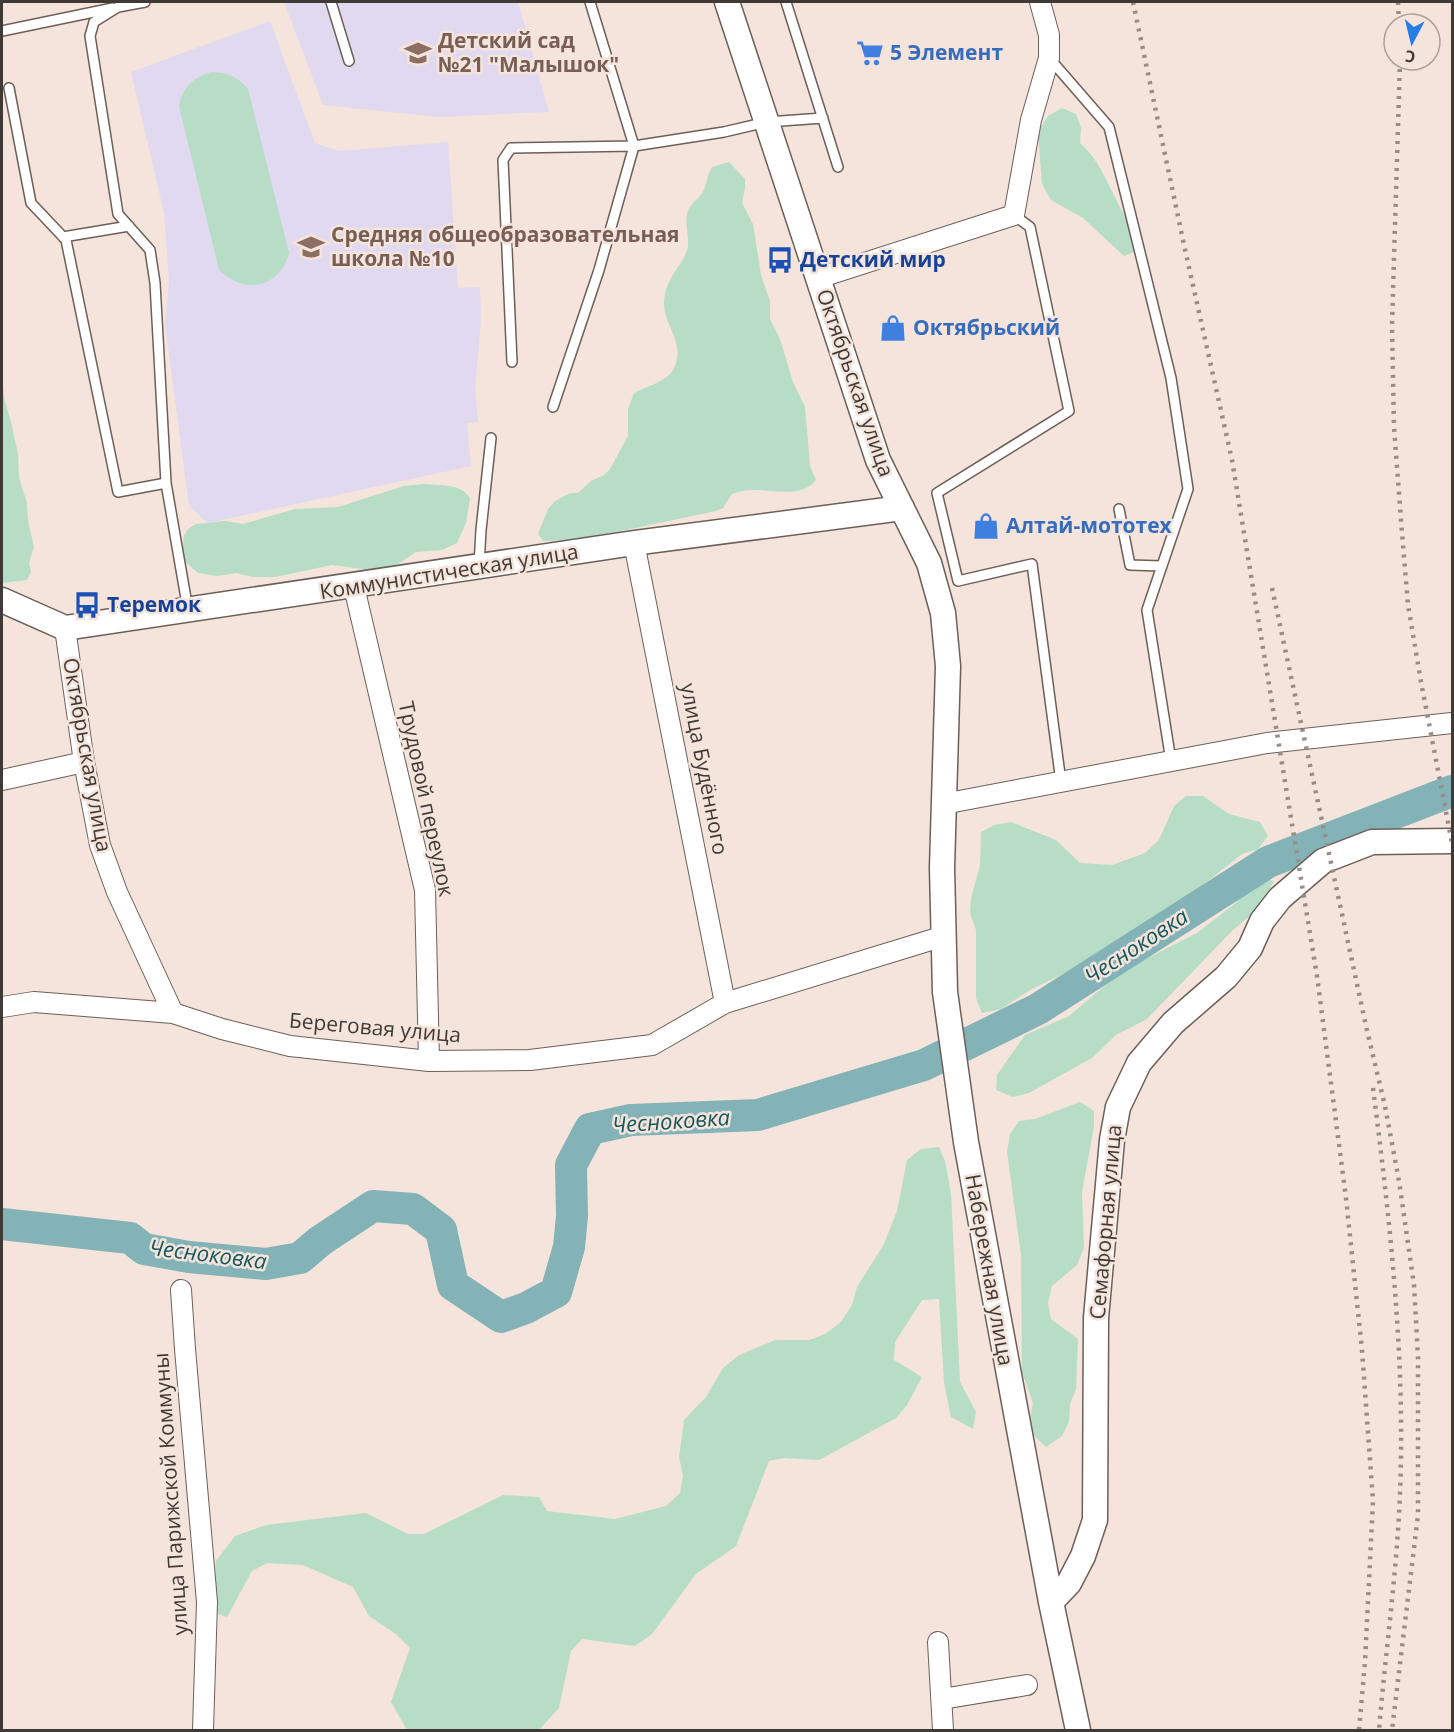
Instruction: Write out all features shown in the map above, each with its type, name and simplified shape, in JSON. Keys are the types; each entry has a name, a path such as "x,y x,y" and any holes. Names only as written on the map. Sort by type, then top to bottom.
{"street":[{"name":"Октябрьская улица","path":"727,2 878,460 929,563 943,613 948,666 944,804"},
{"path":"818,278 1014,215 1031,120 1049,58 1049,35 1040,2"},
{"name":"Коммунистическая улица","path":"65,628 354,587 634,543 902,508"},
{"name":"улица Будённого","path":"634,543 725,1003"},
{"name":"Трудовой переулок","path":"354,587 425,890 429,1061"},
{"path":"2,600 65,628"},
{"name":"Октябрьская улица","path":"65,628 84,762 100,845 117,892 173,1013"},
{"path":"944,804 1267,744 1452,723"},
{"path":"2,780 84,762"},
{"name":"Набережная улица","path":"944,804 942,868 945,992 966,1142 1051,1602 1078,1731"},
{"name":"Семафорная улица","path":"1051,1602 1069,1583 1083,1556 1095,1520 1096,1318 1112,1140 1118,1107 1139,1064 1173,1023 1226,977 1250,948 1262,921 1280,898 1323,861 1372,842 1452,841"},
{"name":"Береговая улица","path":"2,1007 34,1002 173,1013 222,1029 290,1046 429,1061 530,1060 652,1045 725,1003 944,936"},
{"name":"улица Парижской Коммуны","path":"181,1290 207,1602 203,1731"},
{"path":"938,1642 943,1731"},
{"path":"942,1699 1027,1685"}],"lane":[{"path":"2,31 145,2"},
{"path":"331,2 349,61"},
{"path":"553,407 599,270 634,146 590,2"},
{"path":"786,2 838,166"},
{"path":"118,7 94,22 90,36 118,214 150,250 155,283 166,483 188,610"},
{"path":"1049,58 1108,127 1171,378 1188,489 1147,610 1171,761"},
{"path":"9,88 31,203 66,240 118,492 166,483"},
{"path":"512,362 503,160 511,148 634,146 724,132 767,122 823,118"},
{"path":"1014,215 1030,227 1069,411 937,493 958,581 1032,564 1061,782"},
{"path":"63,237 129,226"},
{"path":"479,567 491,438"},
{"path":"1119,508 1130,565 1162,566"}],"shaded area":[{"name":"Детский сад №21 \"Малышок\"","path":"284,2 518,2 549,112 439,117 323,105"},
{"name":"Средняя общеобразовательная школа №10","path":"270,21 315,143 340,151 448,142 458,288 480,287 481,322 475,388 478,422 467,423 471,466 208,523 189,506 165,324 169,280 164,213 131,72"}],"green space":[{"path":"211,72 232,76 248,89 289,253 278,274 260,284 239,283 219,270 179,106 189,84"},
{"path":"1062,108 1076,114 1081,128 1080,143 1090,153 1123,212 1139,233 1138,250 1124,256 1083,218 1051,200 1042,184 1038,132 1048,116"},
{"path":"729,162 745,179 742,203 753,224 761,275 770,301 770,319 780,339 793,382 805,407 810,466 816,480 810,486 794,491 751,490 734,493 723,508 716,511 578,540 543,541 538,534 548,509 555,501 570,493 578,493 610,469 628,436 628,409 634,393 660,381 673,370 678,352 665,313 667,286 683,260 688,246 686,222 688,211 703,192 712,167"},
{"path":"2,372 4,397 18,454 19,478 27,503 28,521 34,547 29,563 31,572 27,580 2,583"},
{"path":"424,484 450,486 466,493 470,498 466,523 457,543 442,550 416,552 389,570 332,565 275,577 253,577 236,573 217,576 198,573 184,561 182,553 184,535 196,524 226,521 243,524 295,509 338,507 404,486"},
{"path":"1186,796 1203,796 1229,814 1260,822 1268,836 1258,849 1242,854 1150,927 1120,941 1094,959 1030,990 1001,1009 982,1013 976,998 976,930 970,913 971,898 980,866 981,832 994,825 1011,822 1056,840 1080,863 1112,865 1145,853 1159,840 1174,806"},
{"path":"1258,877 1274,881 1259,908 1232,931 1147,1019 1116,1035 1092,1058 1029,1093 1013,1097 996,1090 997,1075 1025,1035 1069,1016 1122,971 1197,933 1237,902"},
{"path":"1080,1102 1094,1111 1094,1127 1082,1192 1084,1248 1077,1265 1052,1286 1048,1303 1051,1319 1078,1339 1076,1389 1070,1404 1069,1422 1062,1436 1046,1447 1033,1435 1030,1418 1033,1403 1022,1372 1021,1255 1007,1152 1010,1134 1019,1121 1035,1119"},
{"path":"939,1147 945,1161 951,1193 960,1382 976,1412 973,1429 951,1417 944,1383 939,1299 922,1300 895,1342 894,1360 922,1377 907,1405 896,1418 819,1460 784,1458 769,1461 736,1546 696,1574 652,1634 635,1646 582,1639 571,1651 559,1708 539,1730 407,1730 391,1702 410,1648 396,1634 369,1616 353,1587 303,1565 267,1563 252,1571 227,1617 212,1612 216,1561 235,1536 266,1525 366,1513 408,1534 424,1534 503,1495 539,1497 547,1511 615,1519 666,1506 680,1493 683,1475 679,1457 684,1420 706,1397 723,1368 739,1355 775,1340 809,1340 825,1334 841,1322 852,1305 857,1287 884,1244 897,1211 907,1160 921,1149"}],"waterway":[{"name":"Чесноковка","path":"2,1224 130,1238 144,1249 189,1257 266,1264 300,1258 320,1241 373,1206 413,1209 441,1230 453,1285 501,1317 526,1308 556,1292 569,1247 572,1216 571,1165 590,1129 631,1120 758,1115 924,1065 1038,1009 1268,862 1452,791"}],"railway":[{"path":"1133,2 1232,460 1317,976 1346,1198 1362,1350 1373,1501 1365,1662 1359,1730"},
{"path":"1398,2 1398,12"},
{"path":"1400,72 1392,325 1394,427 1408,605 1452,843"},
{"path":"1272,588 1385,1106 1399,1181 1414,1285 1418,1357 1418,1515 1392,1730"},
{"path":"1373,1088 1396,1301 1401,1407 1399,1514 1379,1730"}],"place":[{"name":"Детский сад №21 \"Малышок\"","path":"418,53"},
{"name":"5 Элемент","path":"870,53"},
{"name":"Средняя общеобразовательная школа №10","path":"311,247"},
{"name":"Детский мир","path":"780,260"},
{"name":"Октябрьский","path":"893,328"},
{"name":"Алтай-мототех","path":"986,526"},
{"name":"Теремок","path":"87,605"}]}
